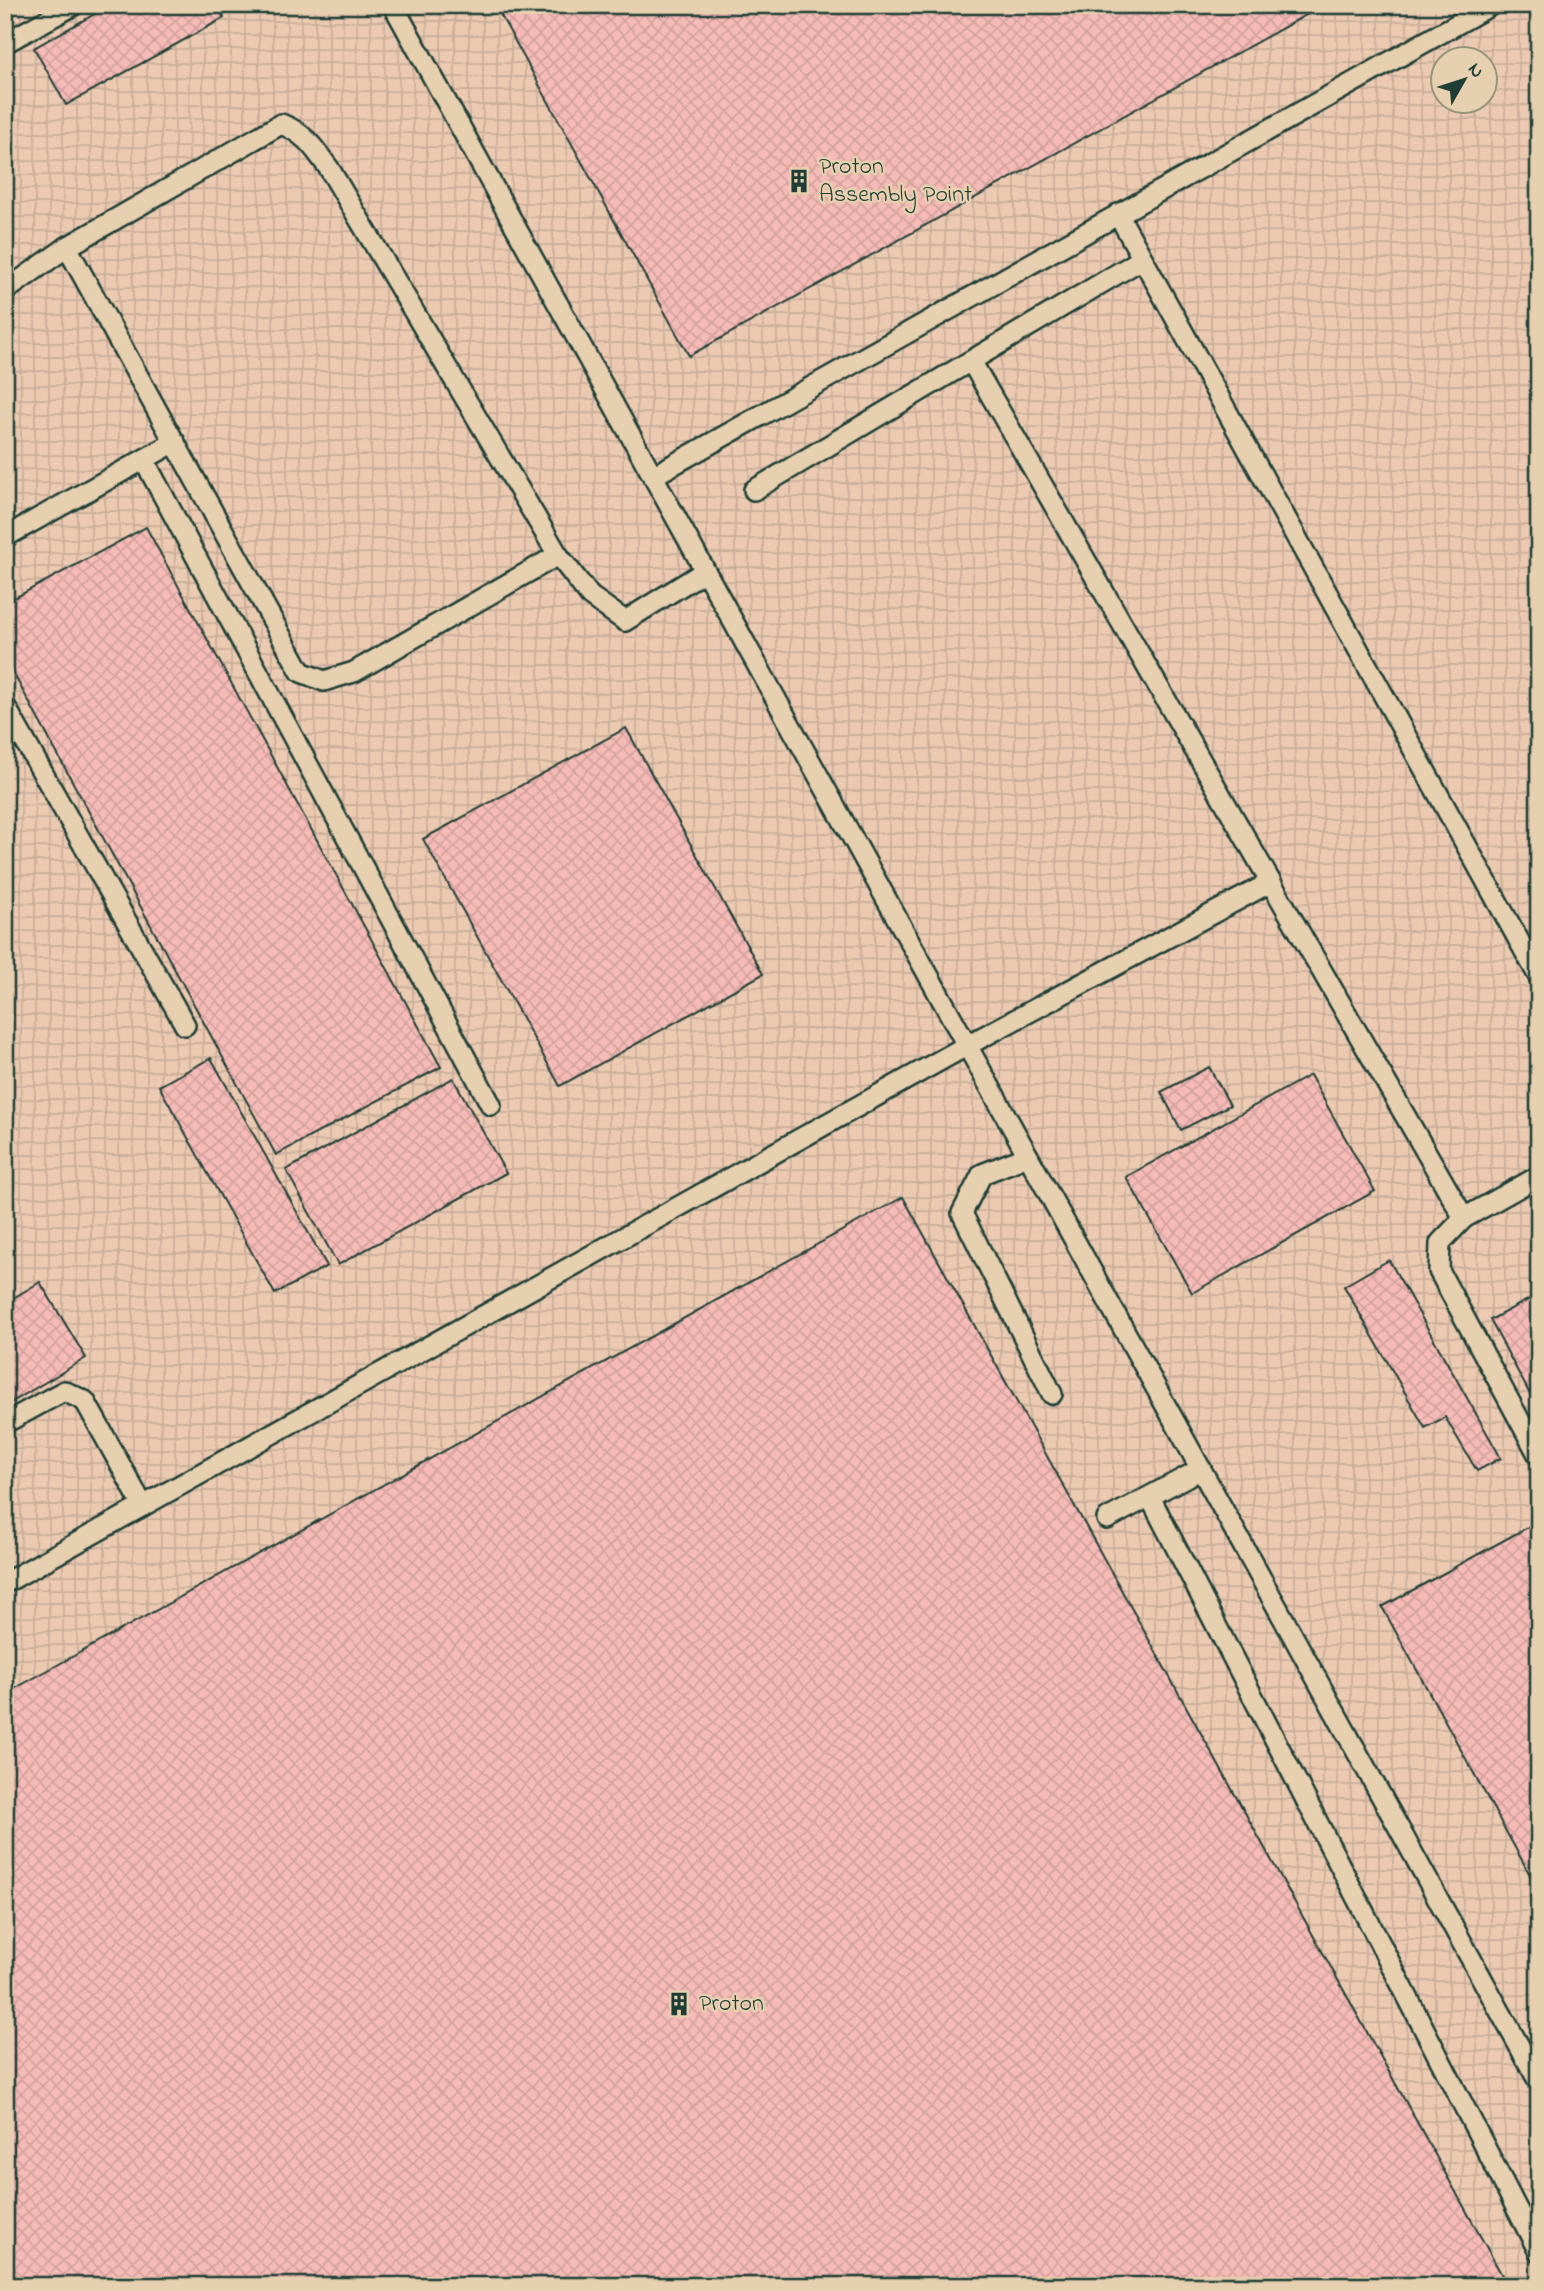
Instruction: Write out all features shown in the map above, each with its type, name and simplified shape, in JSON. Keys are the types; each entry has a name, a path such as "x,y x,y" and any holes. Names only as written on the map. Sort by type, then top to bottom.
{"lane":[{"path":"5,43 74,5"},
{"path":"393,5 1539,2082"},
{"path":"653,476 1491,5"},
{"path":"5,291 67,247 281,124 297,130 330,170 558,555 590,596 625,621 705,571"},
{"path":"1118,215 1539,977"},
{"path":"67,247 301,672 324,681 354,672 558,555"},
{"path":"754,490 1142,259"},
{"path":"971,361 1464,1218"},
{"path":"5,537 175,442"},
{"path":"144,460 491,1105"},
{"path":"5,706 185,1025"},
{"path":"5,1583 967,1046 1271,883"},
{"path":"1028,1156 982,1174 962,1213 1052,1394"},
{"path":"1539,1176 1464,1218 1440,1243 1439,1271 1539,1456"},
{"path":"5,1423 64,1391 85,1401 143,1506"},
{"path":"1107,1519 1201,1469"},
{"path":"1150,1497 1539,2252"}],"shaded area":[{"path":"5,5 1539,5 1539,2286 5,2286"}],"building":[{"path":"111,5 217,5 224,18 66,105 34,48"},
{"name":"Proton Assembly Point","path":"495,5 1324,5 689,356"},
{"path":"146,527 441,1067 276,1155 5,658 5,603"},
{"path":"626,728 763,974 560,1086 423,839"},
{"path":"211,1058 327,1266 275,1294 159,1086"},
{"path":"1209,1067 1230,1105 1181,1130 1161,1092"},
{"path":"1310,1075 1375,1191 1192,1293 1126,1177"},
{"path":"453,1078 506,1173 338,1265 286,1170"},
{"name":"Proton","path":"903,1197 1508,2286 5,2286 5,1694"},
{"path":"1389,1260 1501,1458 1477,1471 1445,1417 1425,1428 1344,1286"},
{"path":"40,1282 86,1358 7,1405 5,1303"},
{"path":"1539,1294 1539,1411 1490,1320"},
{"path":"1539,1521 1539,1891 1382,1607"}],"place":[{"name":"Proton Assembly Point","path":"799,181"},
{"name":"Proton","path":"679,2004"}]}
